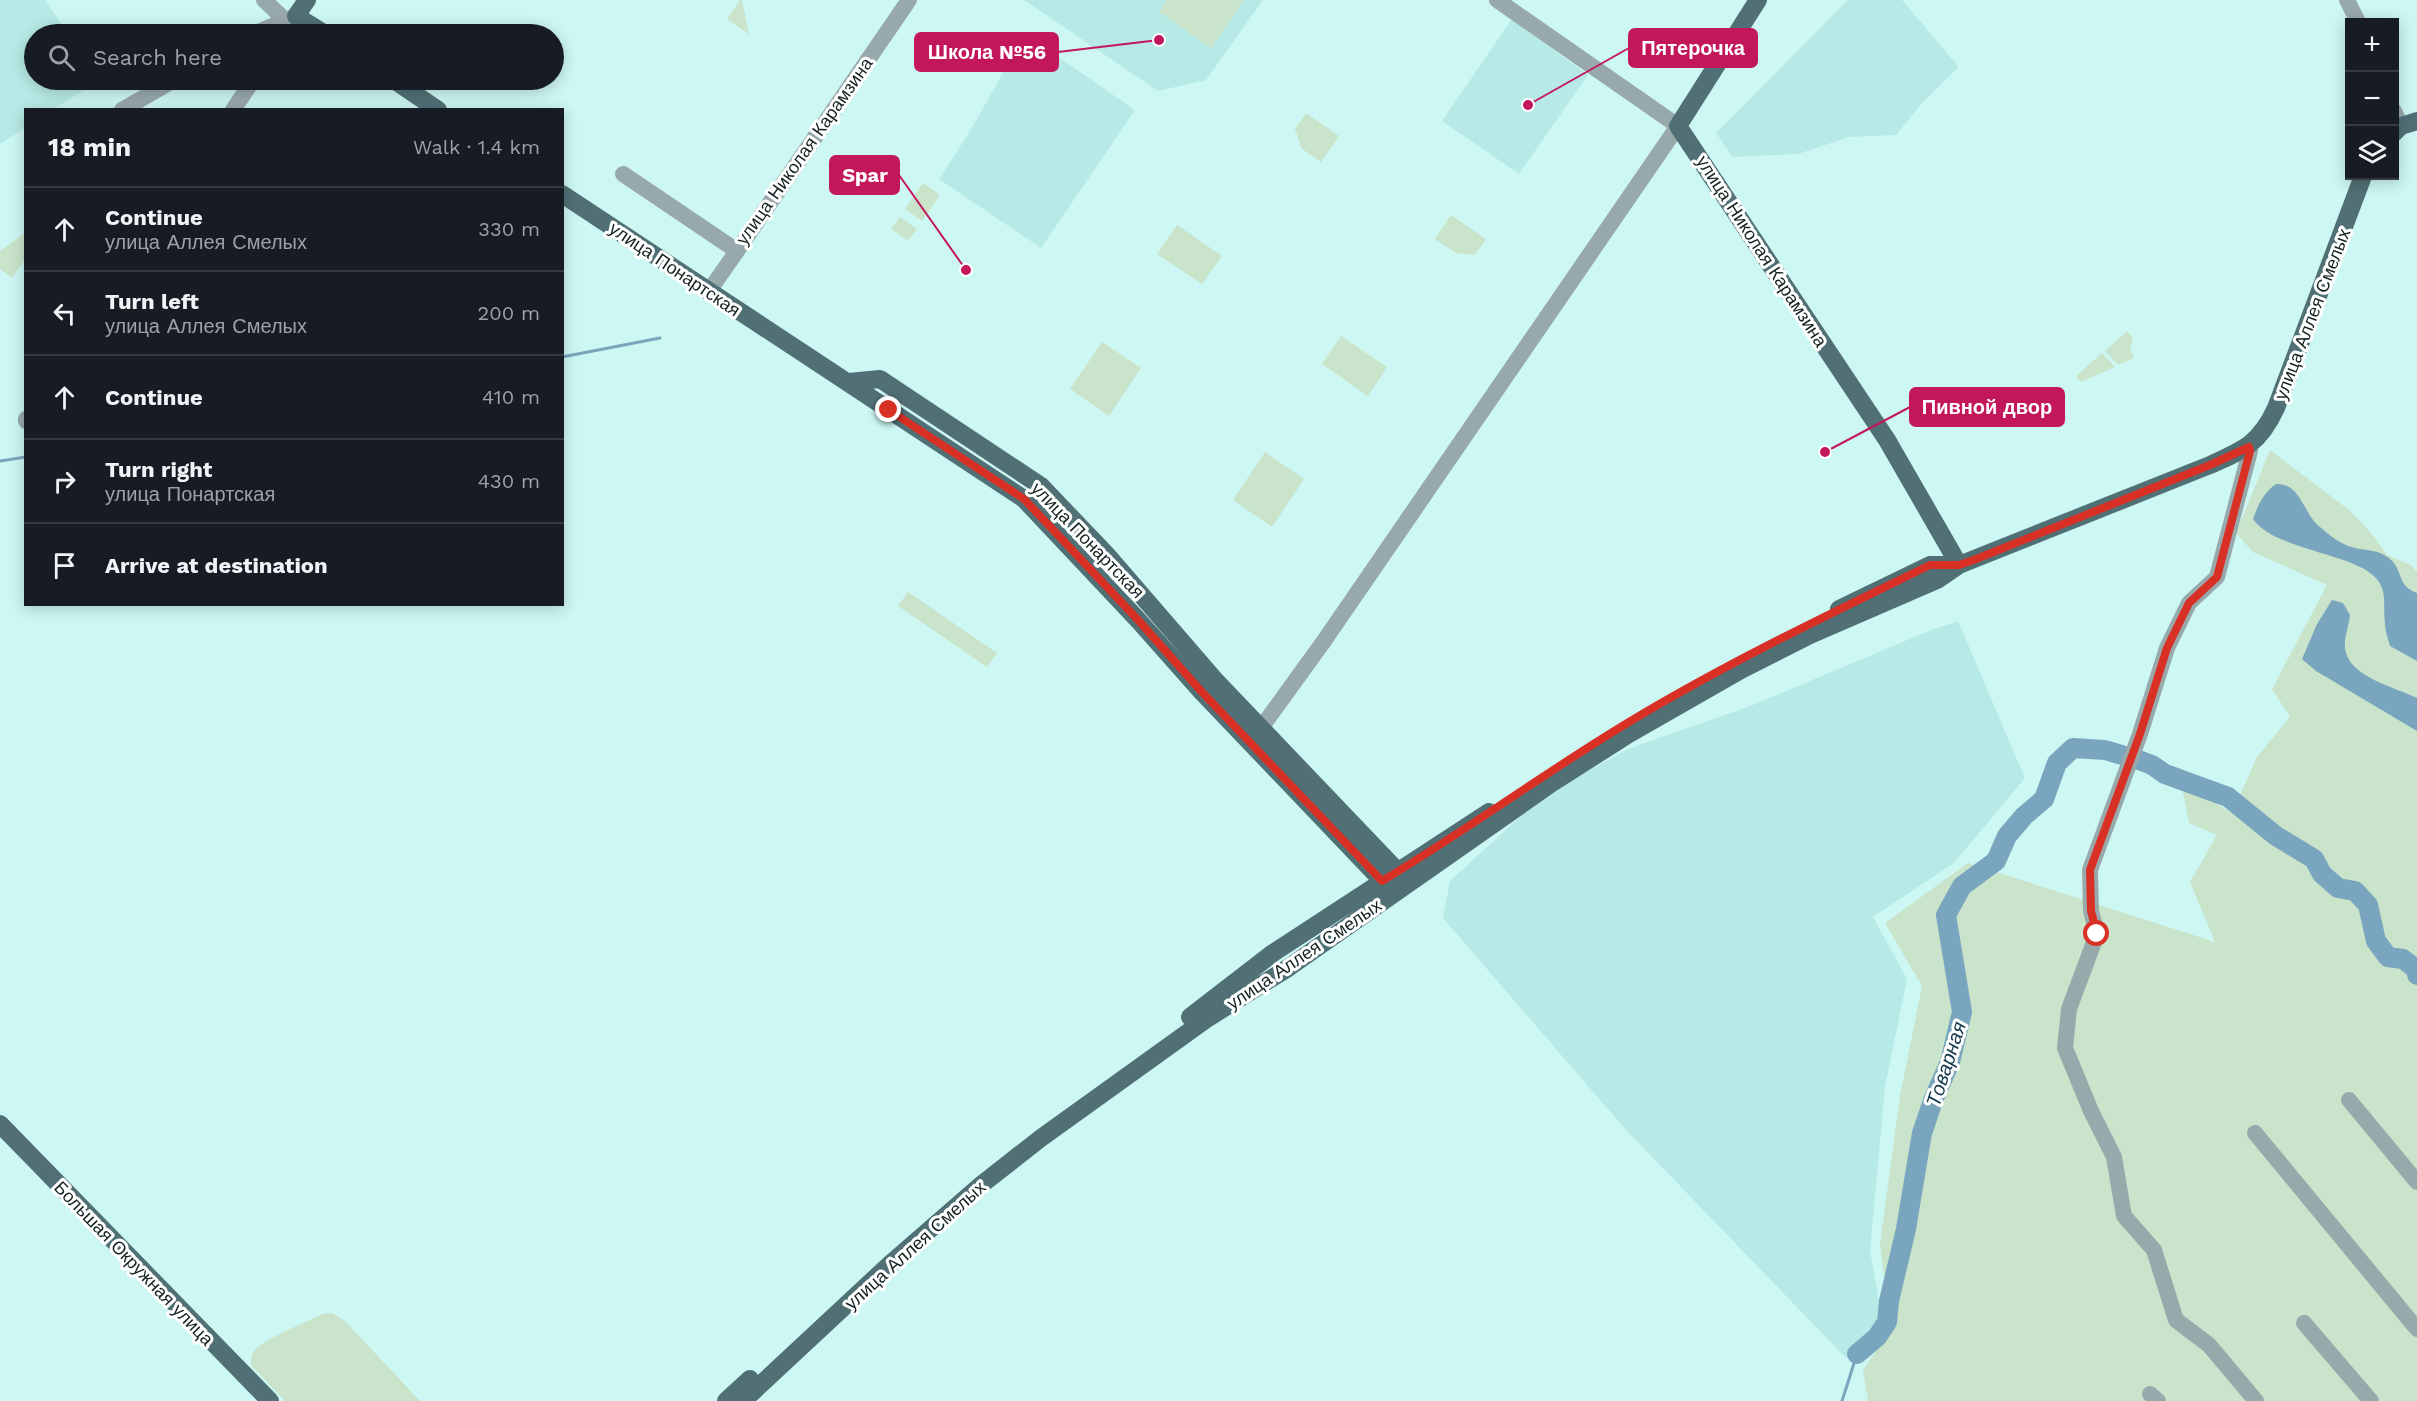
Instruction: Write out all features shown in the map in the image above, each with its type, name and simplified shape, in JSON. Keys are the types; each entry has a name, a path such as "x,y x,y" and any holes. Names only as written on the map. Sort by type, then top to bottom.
{"main road":[{"path":"288,23 307,0"},
{"path":"1678,126 1758,0"},
{"path":"409,90 435,108"},
{"name":"улица Николая Карамзина","path":"1678,126 1887,440 1959,565"},
{"name":"улица Аллея Смелых","path":"743,1401 889,1265 981,1185 1041,1138 1208,1018 1288,968 1395,882 1673,708 1810,635 1937,580 1959,565 2210,465 2249,447 2266,426 2276,408 2362,180"},
{"name":"улица Понартская","path":"564,195 1024,499 1139,621 1208,685 1395,882"},
{"path":"849,382 880,379"},
{"path":"869,396 880,379"},
{"name":"улица Понартская","path":"880,379 1041,486 1106,554 1208,685 1261,728 1395,882"},
{"path":"726,1401 880,1258 997,1157 1273,953 1395,882"},
{"name":"Большая Окружная улица","path":"0,1124 270,1401"}],"street":[{"path":"264,0 288,23"},
{"name":"улица Николая Карамзина","path":"623,174 737,251 909,0"},
{"name":"улица Николая Карамзина","path":"1498,0 1678,126"},
{"path":"2347,0 2356,18"},
{"path":"125,108 157,90"},
{"path":"234,108 246,90"},
{"path":"1261,728 1337,622 1678,126"},
{"path":"709,291 737,251"},
{"name":"улица Аллея Смелых","path":"2249,447 2250,451 2217,577 2189,603 2167,648 2140,734 2090,870 2091,911 2097,934 2069,1009 2065,1048 2091,1111 2114,1157 2124,1216 2154,1250 2176,1320 2209,1345 2256,1401"},
{"path":"2349,1100 2417,1182"},
{"path":"2254,1133 2417,1329"},
{"path":"2304,1323 2371,1401"}],"shaded area":[{"path":"0,0 45,0 61,24 24,24 24,90 84,90 56,108 24,108 24,129 0,144"},
{"path":"1024,0 1263,0 1206,80 1158,91"},
{"path":"1848,0 1902,0 1959,67 1922,103 1896,135 1849,137 1798,154 1733,157 1716,133"},
{"path":"1512,19 1588,75 1519,174 1442,121"},
{"path":"1025,34 1135,110 1041,248 939,179 969,133"},
{"path":"2276,484 2291,488 2314,521 2336,539 2352,547 2385,555 2394,564 2406,586 2417,593 2417,661 2390,646 2384,618 2383,592 2379,582 2369,572 2337,558 2280,539 2264,530 2253,519 2262,499"},
{"path":"2332,600 2343,603 2350,615 2345,644 2348,658 2363,674 2417,698 2417,731 2316,671 2302,659 2317,624"},
{"path":"1958,621 2025,778 1954,863 1873,917 1907,979 1885,1087 1870,1251 1882,1317 1846,1358 1626,1130 1443,918 1450,881 1542,797 1628,749 1753,705 1931,630"}],"green space":[{"path":"742,0 749,34 727,19"},
{"path":"1167,0 1244,0 1211,48 1159,12"},
{"path":"1306,113 1339,136 1321,162 1302,149 1295,129"},
{"path":"923,183 940,195 922,221 905,209"},
{"path":"1451,215 1486,239 1475,255 1456,253 1435,239"},
{"path":"900,217 917,229 908,241 891,229"},
{"path":"1177,225 1222,256 1202,284 1157,254"},
{"path":"24,234 24,260 12,278 0,269 0,251"},
{"path":"2127,331 2133,338 2130,348 2134,358 2118,365 2105,351"},
{"path":"1341,336 1387,367 1368,396 1322,364"},
{"path":"1102,342 1141,368 1109,416 1070,389"},
{"path":"2102,353 2115,367 2081,382 2076,376"},
{"path":"2270,450 2349,510 2372,534 2387,555 2411,565 2417,572 2417,1401 1868,1401 1863,1370 1891,1329 1880,1244 1900,1096 1922,986 1885,923 1968,863 2215,942 2190,882 2217,835 2189,823 2181,783 2232,813 2257,757 2290,717 2272,689 2327,585 2253,552 2236,533"},
{"path":"1265,452 1304,479 1272,527 1233,500"},
{"path":"908,592 997,653 987,667 898,606"},
{"path":"332,1313 345,1321 420,1401 285,1401 251,1365 252,1356 258,1347 323,1314"}],"waterway":[{"path":"564,357 660,338"},
{"path":"0,461 24,457"},
{"name":"Товарная","path":"1857,1354 1877,1337 1887,1322 1889,1301 1906,1229 1922,1133 1950,1062 1962,1012 1946,915 1962,886 1996,861 2007,836 2024,816 2044,799 2057,763 2073,748 2105,750 2122,755"},
{"name":"Товарная","path":"2136,759 2152,765 2165,774 2228,797 2276,836 2314,859 2322,874 2338,888 2355,891 2368,905 2376,941 2388,957 2403,959 2417,970 2417,975"},
{"path":"1842,1401 1857,1354"}],"place":[{"name":"Школа №56","path":"1159,40"},
{"name":"Пятерочка","path":"1528,105"},
{"name":"Spar","path":"966,270"},
{"name":"Пивной двор","path":"1825,452"}],"route":[{"path":"889,410 1024,499 1139,621 1201,691 1382,881 1424,856 1566,761 1736,660 1930,565 1959,565 1971,561 2228,458 2249,447 2250,451 2217,577 2189,603 2167,648 2140,734 2090,870 2091,911 2097,934"}]}
